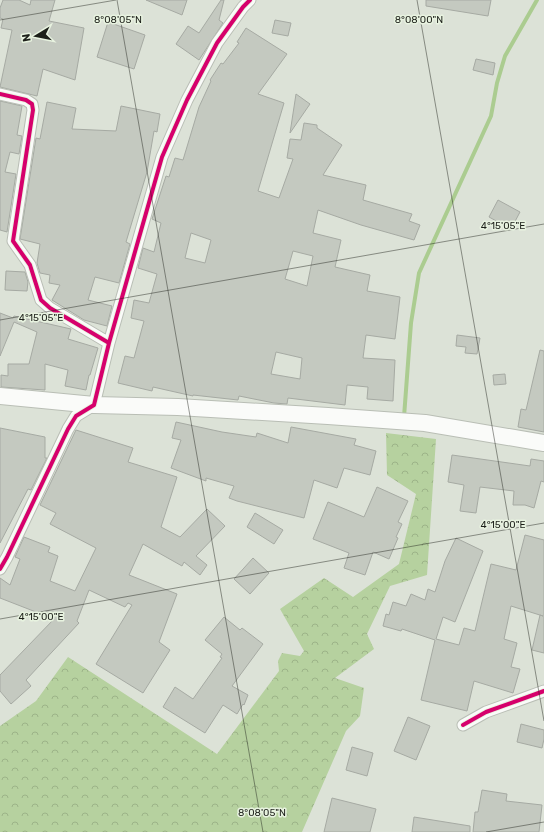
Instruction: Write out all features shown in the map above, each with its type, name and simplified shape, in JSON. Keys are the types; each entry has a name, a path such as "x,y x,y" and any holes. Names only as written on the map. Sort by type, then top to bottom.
{"main road":[{"path":"0,396 94,404 178,407 424,423 544,444"}],"street":[{"path":"0,569 7,558 68,429 76,416 94,404 109,343 162,157 187,100 217,43 243,7 250,0"},
{"path":"0,94 26,100 32,104 33,110 13,241 30,265 41,300 50,308 109,343"},
{"path":"463,725 486,712 544,691"}],"green space":[{"path":"386,433 436,439 427,575 390,586 367,634 374,649 335,678 364,688 360,716 346,731 302,832 0,832 0,726 36,701 68,657 217,754 279,671 278,661 282,653 300,656 304,651 280,609 324,578 353,597 399,564 416,494 387,475"}],"building":[{"path":"3,0 19,0 30,5 31,0 55,0 49,21 84,28 75,80 43,69 37,96 0,87 12,30 1,28 3,19 0,18 0,8"},
{"path":"146,0 187,0 182,15"},
{"path":"221,0 224,0 219,20 223,23 199,60 176,44 188,26 199,33"},
{"path":"426,0 491,0 488,16 426,6"},
{"path":"275,20 291,23 288,36 272,33"},
{"path":"108,22 145,35 134,69 97,57"},
{"path":"246,28 287,54 258,94 284,103 258,191 279,198 293,159 287,158 290,139 301,140 304,123 317,125 317,128 342,145 323,175 366,185 363,200 412,214 409,221 420,225 414,240 361,225 318,210 313,233 341,240 335,267 370,275 367,291 400,297 395,339 366,335 363,358 395,360 393,401 367,399 368,387 347,385 345,405 288,398 287,404 239,396 238,400 193,396 153,387 152,391 118,383 125,356 134,358 144,321 131,318 134,300 149,303 157,274 138,268 143,248 154,252 161,223 152,219 166,176 169,177 175,158 183,160 199,107 211,81 210,80 221,63 223,64 239,43 237,42","holes":["191,233 211,240 205,263 185,258","293,251 313,256 307,286 285,279","276,352 302,358 300,379 271,374"]},
{"path":"476,59 495,63 493,75 473,70"},
{"path":"296,94 310,104 290,133"},
{"path":"0,101 22,106 17,135 22,136 19,154 10,152 5,172 16,174 7,232 0,230"},
{"path":"47,102 76,108 72,129 116,131 121,106 160,114 157,132 154,131 147,172 126,242 130,244 119,283 95,277 88,300 112,306 107,326 84,320 52,300 60,285 49,283 50,275 40,273 37,263 40,244 20,239 36,138 40,139"},
{"path":"498,200 520,212 511,229 489,217"},
{"path":"6,271 25,272 28,282 27,291 5,290"},
{"path":"0,313 13,318 14,316 71,329 68,339 98,348 89,375 86,390 65,386 68,370 45,364 45,390 1,387 1,375 8,376 8,364 29,364 37,332 14,322 0,356"},
{"path":"457,335 480,338 477,354 465,353 466,347 456,346"},
{"path":"540,350 544,351 544,432 518,427 521,409 526,410"},
{"path":"505,374 506,384 494,385 493,375"},
{"path":"176,422 222,432 256,437 257,433 288,443 291,427 356,439 354,445 376,451 370,475 344,468 337,488 314,480 304,518 229,498 234,486 206,478 206,481 171,468 181,440 172,438"},
{"path":"0,428 45,437 45,458 47,458 31,490 28,489 0,543"},
{"path":"76,430 133,448 128,462 177,477 161,527 180,537 207,509 225,526 196,556 207,565 200,575 184,562 182,566 143,544 129,575 177,594 159,642 170,650 143,693 96,664 132,605 128,603 125,607 89,590 77,621 79,623 26,680 31,686 11,704 0,691 0,675 54,619 0,598 0,578 10,585 20,559 15,557 24,537 50,547 48,552 58,556 50,581 75,591 96,548 50,524 56,513 40,505"},
{"path":"452,455 530,466 531,459 544,461 544,482 541,481 534,508 525,505 513,505 514,491 480,487 476,513 460,511 464,485 448,482"},
{"path":"377,487 408,501 398,522 402,524 389,559 373,552 365,575 344,568 349,553 313,539 328,502 364,517"},
{"path":"255,513 283,530 274,544 247,527"},
{"path":"525,535 544,540 544,653 532,650 540,615 511,606 504,639 517,643 511,667 520,669 513,693 474,681 467,711 421,700 435,640 402,629 401,631 383,626 386,614 389,615 393,602 406,606 411,594 425,600 428,589 435,592 445,561 456,538 483,551 455,622 443,617 436,639 459,645 464,628 475,631 491,564 516,570"},
{"path":"253,558 269,573 250,594 234,579"},
{"path":"224,617 240,630 242,628 263,644 232,686 248,695 244,705 243,704 237,714 223,705 205,733 163,707 175,687 193,699 222,658 220,657 222,654 205,640"},
{"path":"408,717 430,726 416,760 394,751"},
{"path":"521,724 544,730 542,748 517,742"},
{"path":"352,747 373,753 367,776 346,770"},
{"path":"482,790 507,794 506,801 542,805 539,832 473,832 475,812 478,812"},
{"path":"332,798 376,809 370,832 324,832"},
{"path":"414,817 470,826 470,832 412,832"}],"waterway":[{"path":"404,417 411,323 419,273 491,116 497,83 505,56 537,0"}],"cycle path":[{"path":"0,569 68,429 76,416 94,405 109,343 162,157 187,100 217,43 243,7 250,0"},
{"path":"0,94 26,100 32,104 33,110 13,241 30,265 41,300 50,308 109,343"},
{"path":"463,725 486,712 544,691"}]}
